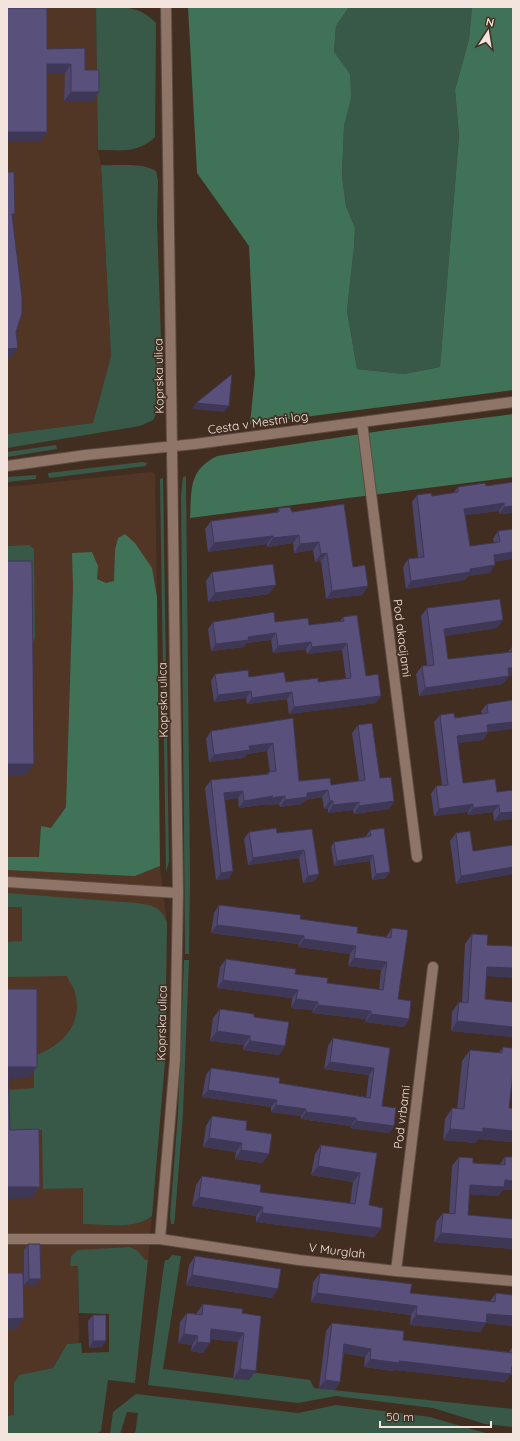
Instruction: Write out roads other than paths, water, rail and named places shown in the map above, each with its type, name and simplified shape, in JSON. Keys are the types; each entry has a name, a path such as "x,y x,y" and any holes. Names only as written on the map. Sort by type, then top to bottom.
{"street":[{"name":"Koprska ulica","path":"160,1239 175,1060 178,893 166,7"},
{"name":"Cesta v Mestni log","path":"7,466 513,402"},
{"name":"Pod akacijami","path":"362,422 417,857"},
{"path":"7,882 178,893"},
{"name":"Pod vrbami","path":"396,1271 433,967"},
{"path":"7,1239 160,1239"},
{"name":"V Murglah","path":"160,1239 299,1260 513,1282"}]}
